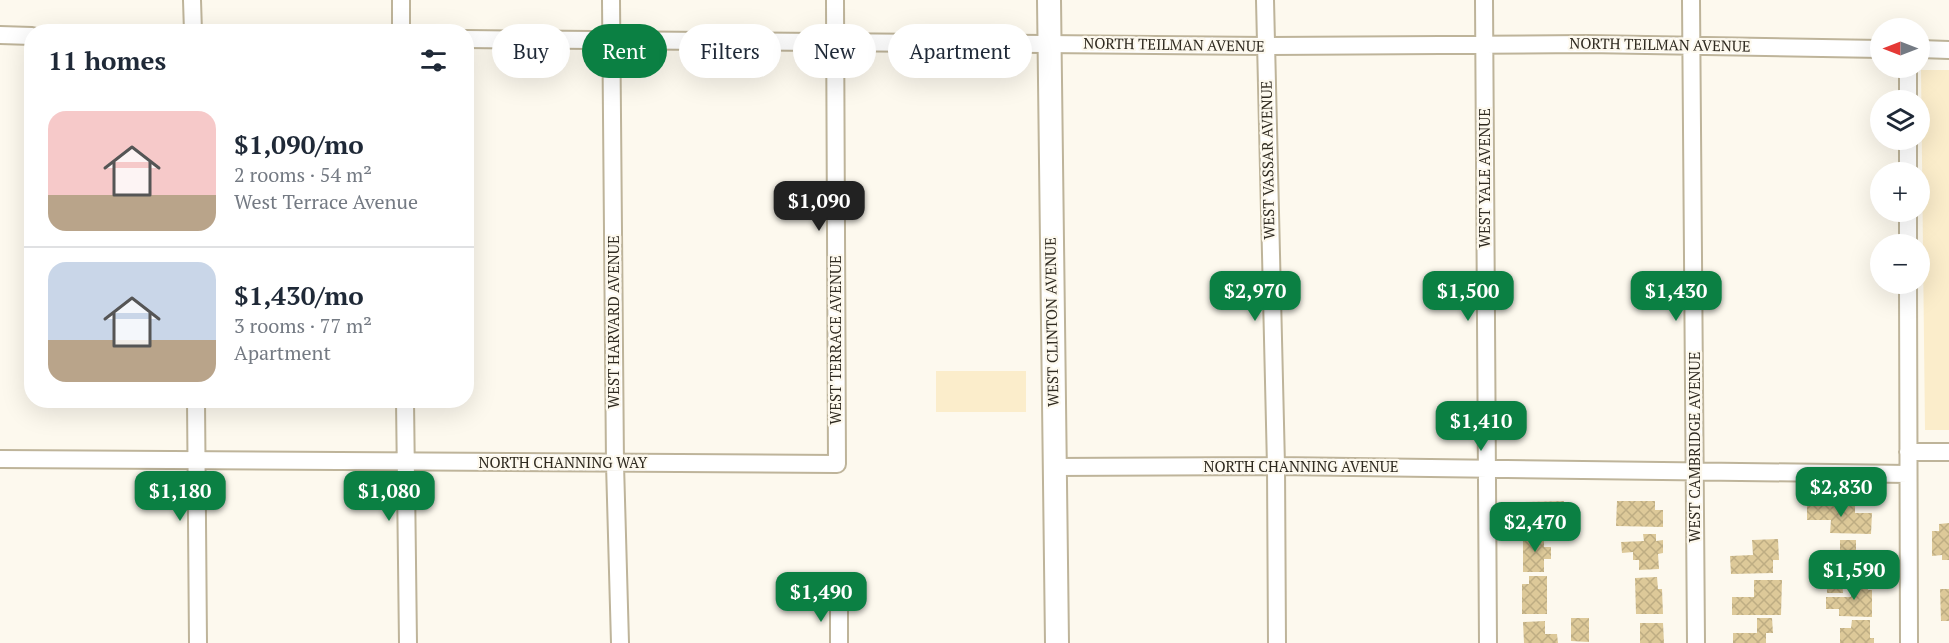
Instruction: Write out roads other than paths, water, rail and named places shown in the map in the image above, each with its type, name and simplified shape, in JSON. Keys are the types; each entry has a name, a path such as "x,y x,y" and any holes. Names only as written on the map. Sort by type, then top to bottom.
{"main road":[{"name":"WEST CLINTON AVENUE","path":"1049,0 1053,467 1057,643"}],"street":[{"path":"192,0 193,24"},
{"path":"401,0 401,24"},
{"name":"WEST HARVARD AVENUE","path":"611,0 612,24"},
{"name":"WEST TERRACE AVENUE","path":"835,0 835,24"},
{"name":"WEST VASSAR AVENUE","path":"1265,0 1276,466 1277,643"},
{"name":"WEST YALE AVENUE","path":"1484,0 1488,643"},
{"name":"WEST CAMBRIDGE AVENUE","path":"1691,0 1696,643"},
{"path":"0,35 24,36"},
{"name":"NORTH TEILMAN AVENUE","path":"474,39 582,40"},
{"name":"NORTH TEILMAN AVENUE","path":"667,40 793,42"},
{"name":"NORTH TEILMAN AVENUE","path":"876,42 1265,46 1692,45 1870,49"},
{"path":"1930,50 1949,50"},
{"name":"WEST HARVARD AVENUE","path":"612,78 615,464 620,643"},
{"name":"WEST TERRACE AVENUE","path":"835,78 837,464"},
{"path":"1908,294 1909,643"},
{"path":"196,408 198,643"},
{"path":"405,408 408,643"},
{"path":"1908,452 1949,452"},
{"name":"NORTH CHANNING WAY","path":"0,459 837,464"},
{"name":"NORTH CHANNING AVENUE","path":"1053,467 1276,466 1908,474"},
{"path":"839,603 839,643"}]}
